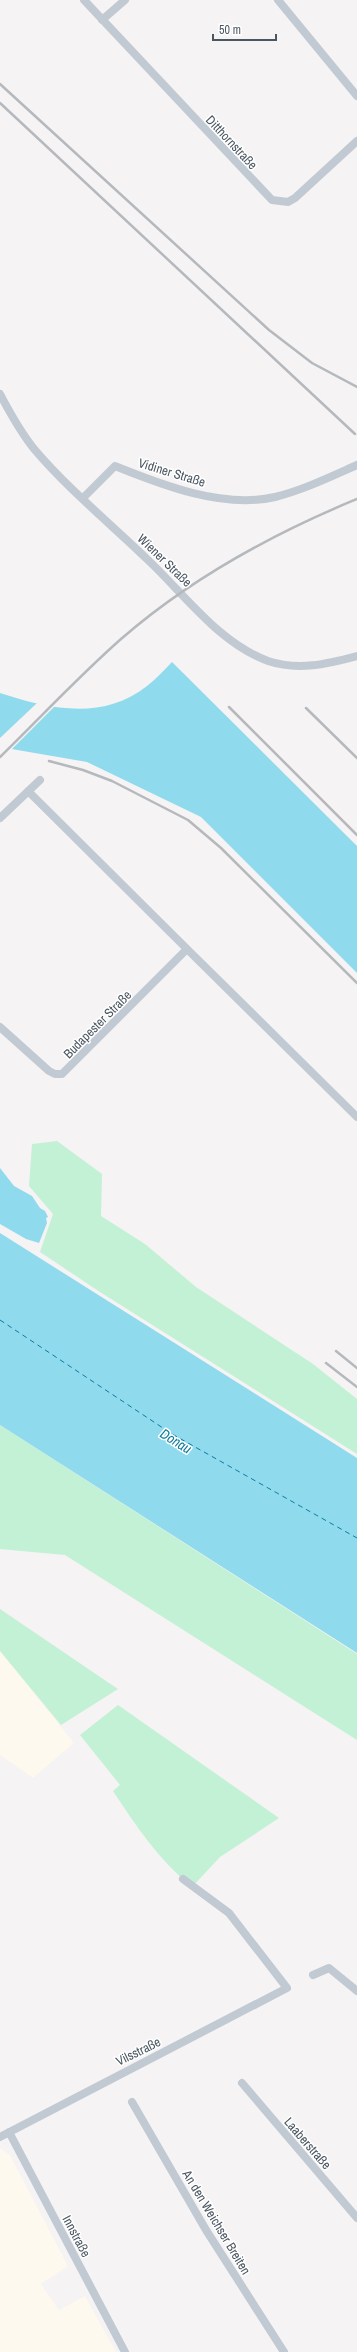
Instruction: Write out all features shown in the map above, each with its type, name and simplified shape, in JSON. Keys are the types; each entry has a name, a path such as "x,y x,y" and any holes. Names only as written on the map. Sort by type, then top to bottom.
{"street":[{"name":"Ditthornstraße","path":"84,0 272,200 288,202 295,198 357,141"},
{"path":"102,20 125,0"},
{"path":"278,0 357,96"},
{"name":"Wiener Straße","path":"0,394 22,432 34,449 235,644 268,661 286,665 322,665 357,656"},
{"name":"Vidiner Straße","path":"83,498 115,466 153,482 188,492 252,499 273,498 304,488 357,465"},
{"path":"0,818 40,780"},
{"path":"28,791 357,1117"},
{"name":"Budapester Straße","path":"0,1027 49,1071 55,1074 62,1074 187,949"},
{"name":"Vilsstraße","path":"0,2137 287,1988 229,1913 183,1879"},
{"path":"313,1975 329,1968 357,1991"},
{"name":"Laaberstraße","path":"242,2084 357,2218"},
{"name":"An den Weichser Breiten","path":"132,2102 206,2230 284,2352"},
{"name":"Innstraße","path":"9,2132 125,2352"}],"shaded area":[{"path":"0,1651 74,1743 33,1778 0,1755"},
{"path":"0,2148 10,2155 68,2266 41,2284 59,2310 85,2296 116,2352 0,2352"}],"green space":[{"path":"57,1141 102,1174 101,1216 145,1244 196,1287 313,1364 357,1399 357,1454 100,1292 40,1252 53,1214 29,1186 32,1144"},
{"path":"0,1425 357,1654 357,1740 65,1555 0,1549"},
{"path":"0,1609 118,1689 61,1725 0,1651"},
{"path":"118,1705 279,1818 220,1857 192,1887 169,1866 139,1830 113,1791 120,1785 80,1735"}],"water":[{"path":"172,662 357,846 357,973 201,817 87,762 0,747 0,693 37,704 75,709 94,708 112,704 130,697 147,686"},
{"path":"0,1168 14,1186 32,1196 40,1208 45,1211 48,1217 46,1218 47,1223 39,1243 26,1239 0,1224"},
{"name":"Donau","path":"0,1233 357,1458 357,1653 0,1425"}],"pier":[{"path":"37,703 55,706 10,751 0,749 0,738"}],"ferry route":[{"path":"0,1320 172,1434 357,1538"}],"railway":[{"path":"0,84 269,330 312,363 357,387"},
{"path":"0,103 355,434"},
{"path":"0,757 105,653 175,596 233,559 263,543 294,527 357,499"},
{"path":"229,707 357,835"},
{"path":"306,708 357,758"},
{"path":"49,761 83,770 112,781 188,820 221,848 357,983"},
{"path":"336,1351 357,1368"},
{"path":"326,1363 357,1387"}]}
